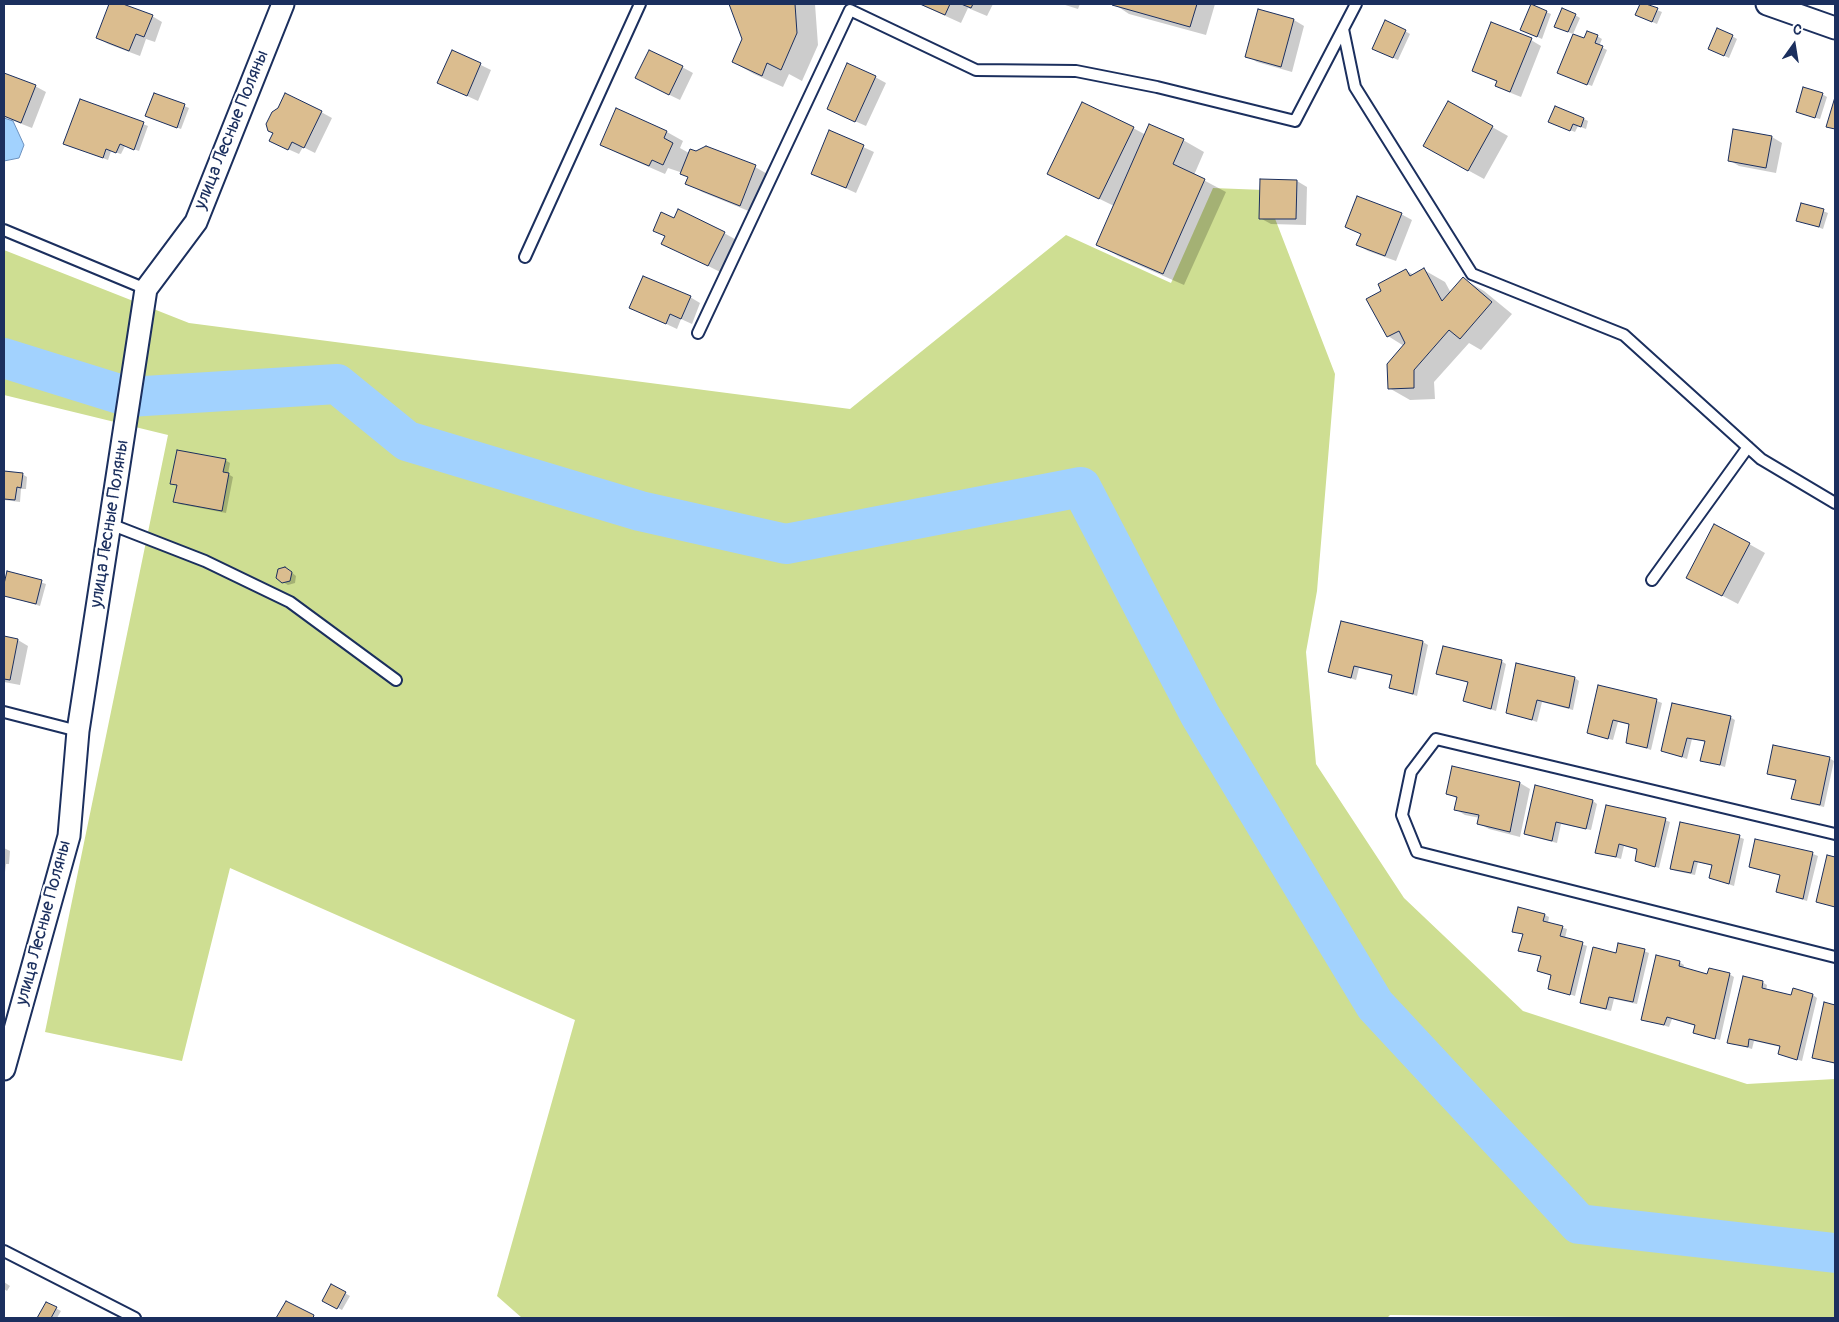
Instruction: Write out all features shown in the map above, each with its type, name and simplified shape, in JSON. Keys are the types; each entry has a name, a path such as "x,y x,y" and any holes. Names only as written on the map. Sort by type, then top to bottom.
{"street":[{"name":"улица Лесные Поляны","path":"4,1069 69,836 78,731 146,289 196,222 283,4"},
{"path":"1767,4 1835,28"}],"lane":[{"path":"525,257 640,4"},
{"path":"698,332 850,10 976,70 1076,71 1157,87 1295,121 1356,4"},
{"path":"1343,29 1355,87 1472,274 1624,335 1761,458 1835,503"},
{"path":"4,230 146,289"},
{"path":"1652,580 1748,447"},
{"path":"110,524 205,561 290,602 396,680"},
{"path":"4,712 78,731"},
{"path":"1835,834 1436,739 1411,772 1402,815 1416,852 1835,957"},
{"path":"4,1251 135,1318"}],"green space":[{"path":"1213,188 1264,190 1335,374 1317,591 1306,652 1316,764 1404,898 1523,1011 1747,1084 1835,1079 1835,1318 1390,1315 1387,1318 522,1318 497,1296 575,1020 230,868 182,1061 45,1032 168,435 4,395 4,250 189,323 850,409 1066,235 1171,283"}],"water":[{"path":"4,118 13,121 24,145 19,158 4,161"}],"building":[{"path":"109,4 123,4 153,15 144,37 136,34 129,51 96,38"},
{"path":"729,4 795,4 797,33 781,70 767,63 762,76 732,62 742,39"},
{"path":"920,4 950,4 945,15"},
{"path":"961,4 973,4 971,8"},
{"path":"1113,4 1197,4 1190,27"},
{"path":"1531,4 1547,11 1537,37 1520,30"},
{"path":"1640,4 1658,8 1652,22 1635,15"},
{"path":"1562,8 1576,14 1568,32 1554,27"},
{"path":"1258,9 1294,19 1281,67 1245,57"},
{"path":"1385,20 1406,30 1393,58 1372,49"},
{"path":"1491,22 1532,38 1510,92 1495,86 1497,81 1472,71"},
{"path":"1717,28 1733,35 1724,56 1708,49"},
{"path":"1587,31 1598,35 1595,43 1603,46 1587,85 1557,73 1573,34 1584,38"},
{"path":"452,50 481,63 467,96 437,83"},
{"path":"649,50 683,66 669,95 635,78"},
{"path":"847,63 876,76 855,122 827,109"},
{"path":"4,73 36,85 21,123 4,116"},
{"path":"1803,87 1823,93 1815,118 1796,112"},
{"path":"154,93 185,104 177,128 145,116"},
{"path":"285,93 322,111 304,148 292,142 288,150 269,141 273,133 268,131 266,124 272,112 278,108"},
{"path":"1835,97 1835,129 1826,127"},
{"path":"80,99 144,122 134,150 120,144 116,153 106,149 103,158 63,144"},
{"path":"1448,101 1493,126 1468,171 1423,146"},
{"path":"1082,102 1134,127 1099,199 1047,174"},
{"path":"1555,106 1584,118 1581,127 1573,124 1570,131 1548,122"},
{"path":"616,108 667,131 664,138 673,143 663,165 652,160 649,166 600,145"},
{"path":"1149,124 1184,139 1173,164 1205,179 1163,274 1096,245"},
{"path":"1733,129 1772,136 1766,168 1728,161"},
{"path":"829,130 864,145 846,188 811,174"},
{"path":"706,146 756,165 740,206 685,184 688,177 680,174 690,149 696,151"},
{"path":"1260,179 1297,180 1296,219 1259,219"},
{"path":"1357,196 1402,213 1385,256 1356,245 1361,234 1345,227"},
{"path":"1801,203 1824,209 1819,227 1796,221"},
{"path":"678,209 725,232 708,266 661,244 665,236 653,231 661,212 674,218"},
{"path":"1424,268 1442,301 1463,277 1492,302 1460,339 1449,330 1414,370 1414,388 1388,389 1387,364 1405,343 1399,331 1387,337 1366,299 1381,291 1378,284 1406,269 1410,276"},
{"path":"643,276 691,296 681,319 670,314 666,324 629,308"},
{"path":"177,450 226,459 223,472 229,473 222,511 173,502 177,485 170,484"},
{"path":"4,471 23,473 21,488 17,487 15,500 4,499"},
{"path":"1714,524 1750,543 1722,596 1686,578"},
{"path":"285,567 292,572 290,581 282,583 276,578 278,569"},
{"path":"7,571 42,580 36,604 4,596"},
{"path":"1341,621 1423,641 1413,694 1389,688 1392,675 1354,666 1351,678 1328,672"},
{"path":"4,636 18,639 10,680 4,679"},
{"path":"1443,646 1502,660 1491,709 1463,701 1468,682 1436,674"},
{"path":"1516,663 1575,677 1569,708 1537,700 1532,720 1506,713"},
{"path":"1598,685 1657,699 1647,748 1626,743 1629,724 1613,720 1608,739 1587,733"},
{"path":"1672,703 1731,716 1720,765 1700,761 1705,741 1687,738 1682,757 1661,751"},
{"path":"1773,745 1830,757 1820,805 1791,799 1796,780 1767,774"},
{"path":"1452,766 1520,782 1510,832 1477,824 1479,815 1454,810 1457,797 1446,794"},
{"path":"1535,785 1593,800 1586,829 1556,822 1552,841 1524,834"},
{"path":"1606,805 1666,818 1655,867 1635,861 1637,849 1619,844 1616,857 1595,853"},
{"path":"1680,822 1740,835 1729,884 1709,878 1712,865 1694,861 1691,873 1670,869"},
{"path":"1755,839 1813,852 1803,899 1776,892 1780,875 1749,867"},
{"path":"1827,855 1835,857 1835,907 1816,902"},
{"path":"1518,907 1545,914 1543,921 1563,926 1560,936 1583,942 1570,995 1548,989 1551,975 1537,971 1541,956 1518,951 1523,934 1512,932"},
{"path":"1618,943 1645,949 1633,1002 1609,997 1606,1009 1580,1003 1593,947 1616,953"},
{"path":"1656,955 1680,961 1679,966 1707,974 1709,968 1730,973 1715,1039 1693,1033 1695,1025 1667,1017 1664,1025 1641,1020"},
{"path":"1743,976 1763,981 1762,988 1791,995 1793,988 1813,994 1797,1060 1778,1054 1780,1046 1749,1039 1748,1047 1727,1043"},
{"path":"1824,1002 1835,1005 1835,1063 1812,1058"},
{"path":"331,1284 346,1292 337,1309 322,1301"},
{"path":"286,1301 314,1315 313,1318 276,1318"},
{"path":"46,1302 57,1307 51,1318 37,1318"}],"waterway":[{"path":"4,358 129,397 337,384 407,441 640,511 786,544 1081,487 1200,715 1375,1005 1579,1224 1835,1253"}]}
